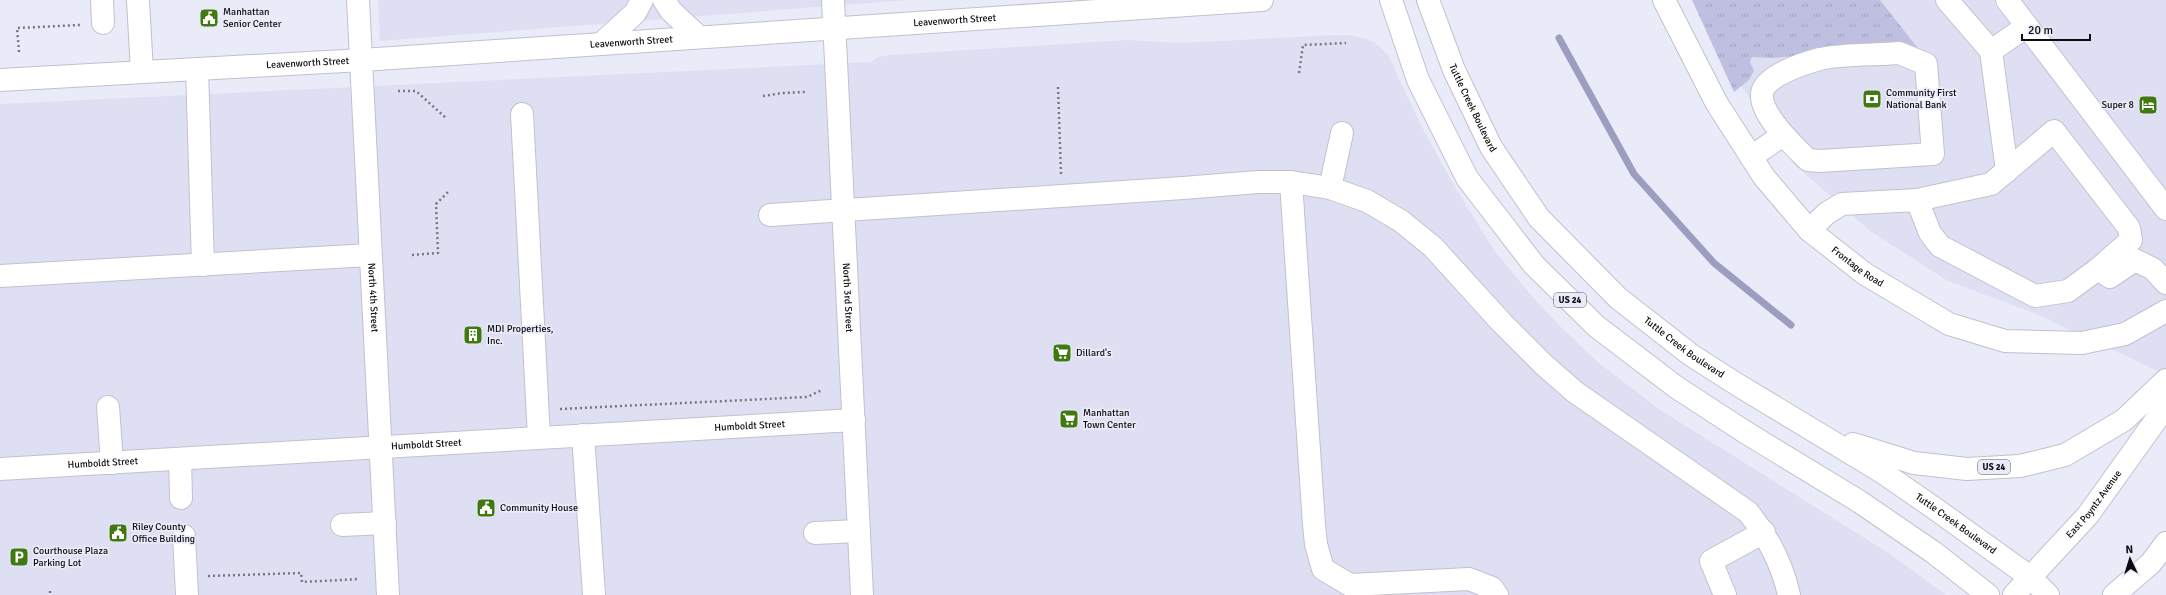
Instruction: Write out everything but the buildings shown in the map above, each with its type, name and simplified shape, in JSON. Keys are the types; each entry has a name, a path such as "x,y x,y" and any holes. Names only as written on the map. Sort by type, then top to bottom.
{"main road":[{"path":"102,0 103,23"},
{"path":"138,0 142,72"},
{"name":"North 4th Street","path":"358,0 388,595"},
{"path":"601,44 635,13 642,0"},
{"path":"664,0 671,10 699,37"},
{"name":"North 3rd Street","path":"833,0 862,595"},
{"name":"Leavenworth Street","path":"0,80 362,60 601,44 834,28 1096,6 1262,0"},
{"name":"US 24","path":"1391,0 1418,80 1467,178 1534,265 1596,326 1676,387 1745,432 1860,502 1933,552 1988,595"},
{"name":"Tuttle Creek Boulevard","path":"1428,0 1454,70 1491,147 1539,218 1618,298 1691,354 1803,425 1882,472 2030,577 2048,595"},
{"name":"Frontage Road","path":"1664,0 1716,102 1764,178 1809,230 1865,274 1949,324 2005,340 2082,343 2125,334 2166,310"},
{"path":"1947,0 1991,51 2007,171"},
{"path":"2007,0 2166,209"},
{"path":"1991,51 2027,26"},
{"path":"1898,53 1926,64 1933,154 1820,161 1808,160 1783,135 1763,105 1762,92 1769,80 1790,70 1821,59 1898,53"},
{"path":"197,69 203,265"},
{"path":"522,114 539,437"},
{"path":"1809,230 1827,213 1842,204 1917,200 1991,184 2054,131 2130,228 2131,240 2098,269 2068,290 2035,296 1940,246 1930,233 1917,200"},
{"path":"1330,188 1342,133"},
{"path":"1751,157 1783,135"},
{"path":"770,215 1258,182 1291,182 1330,188 1367,201 1401,221 1433,248 1502,323 1543,364 1569,387 1748,512 1764,532 1778,560 1789,595"},
{"path":"1291,182 1315,532 1316,544 1323,568 1350,585 1469,579 1492,588 1497,595"},
{"path":"0,276 370,255"},
{"path":"2098,269 2110,277 2135,260 2153,269 2166,283"},
{"name":"US 24","path":"1803,425 1865,449 1914,463 1967,469 2020,466 2065,455 2124,420 2166,380"},
{"name":"East Poyntz Avenue","path":"2014,595 2088,515 2166,406"},
{"path":"108,407 112,463"},
{"name":"Humboldt Street","path":"0,469 854,420"},
{"path":"583,435 594,595"},
{"path":"180,459 182,498"},
{"path":"342,525 384,523"},
{"path":"815,533 859,531"},
{"path":"1725,595 1711,561 1764,532"},
{"path":"184,536 186,586"},
{"path":"2114,595 2151,563 2166,543"},
{"path":"2140,595 2151,563"}],"path":[{"path":"19,52 17,28 103,23"},
{"path":"1299,73 1303,45 1346,43"},
{"path":"1058,87 1062,196"},
{"path":"398,91 416,91 446,118"},
{"path":"763,96 782,92 805,92"},
{"path":"412,255 438,254 436,204 450,190"},
{"path":"538,410 802,397 822,390"},
{"path":"186,586 301,573 302,582 358,579"}],"shaded area":[{"path":"378,0 908,0 380,41"},
{"path":"1702,0 2166,0 2166,375 2034,313 1948,281 1870,231 1794,164 1736,79"},
{"path":"1350,35 1374,42 1388,55 1422,127 1455,187 1494,250 1529,293 1560,326 1600,364 1659,409 1890,554 1946,595 0,595 0,104 872,62 878,57 889,55 1127,40 1180,43"}],"green space":[{"path":"1692,0 1880,0 1917,47 1773,58 1752,57 1750,62 1754,71 1749,80 1734,92"}],"waterway":[{"path":"1559,38 1634,174 1714,263 1791,325"}],"place":[{"name":"Manhattan Senior Center","path":"209,18"},
{"name":"Community First National Bank","path":"1872,99"},
{"name":"Super 8","path":"2148,105"},
{"name":"MDI Properties, Inc.","path":"473,335"},
{"name":"Dillard's","path":"1062,353"},
{"name":"Manhattan Town Center","path":"1069,419"},
{"name":"Community House","path":"486,508"},
{"name":"Riley County Office Building","path":"118,533"},
{"name":"Courthouse Plaza Parking Lot","path":"19,557"}]}
